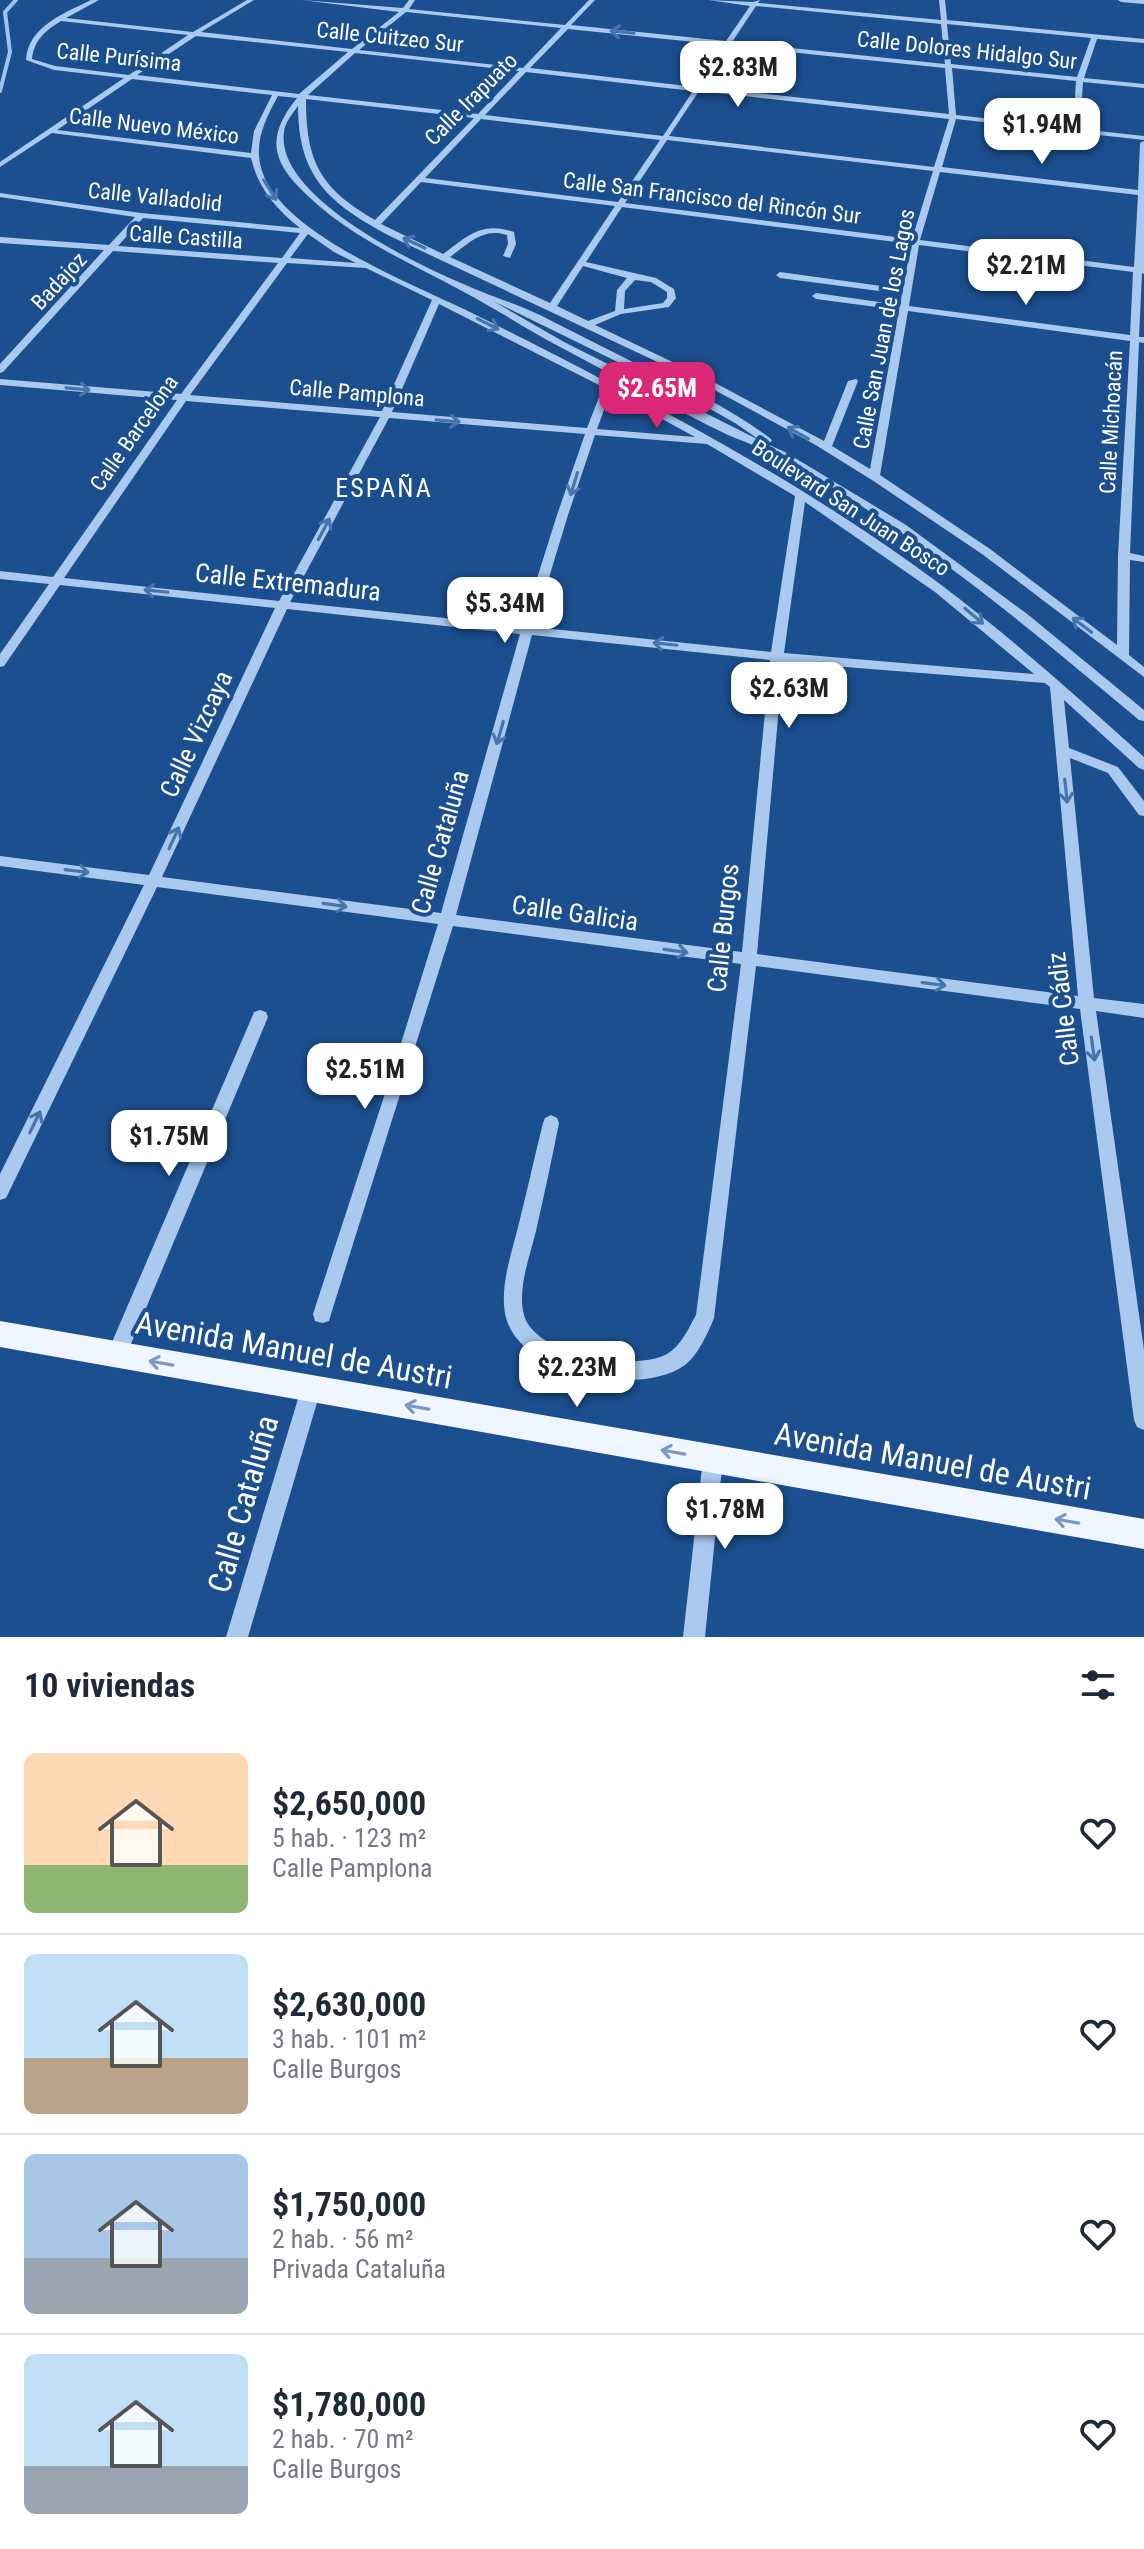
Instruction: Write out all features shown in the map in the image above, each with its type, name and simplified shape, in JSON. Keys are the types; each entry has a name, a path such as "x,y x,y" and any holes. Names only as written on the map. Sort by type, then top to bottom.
{"main road":[{"name":"Avenida Manuel de Austri","path":"0,1334 1144,1534"}],"street":[{"name":"Calle Purísima","path":"96,0 61,19 32,44 28,55 31,62 129,77 1142,193"},
{"path":"0,165 194,34 251,0"},
{"name":"Calle Dolores Hidalgo Sur","path":"304,0 1144,85"},
{"path":"405,10 412,0"},
{"path":"423,0 405,10 302,95 285,118 279,141 290,170 331,213 356,231 548,337 731,432 781,454 902,527 1022,616 1144,717"},
{"name":"Calle Irapuato","path":"376,224 592,0"},
{"path":"711,0 1144,41"},
{"name":"Calle San Juan de los Lagos","path":"874,477 915,243 953,117 942,0"},
{"path":"1121,0 1144,2"},
{"path":"551,308 756,2"},
{"name":"Calle Cuitzeo Sur","path":"61,19 1144,140"},
{"path":"1076,130 1080,79 1095,36"},
{"path":"1144,85 1144,94"},
{"path":"255,156 255,138 277,92"},
{"name":"Boulevard San Juan Bosco","path":"302,95 302,144 309,163 340,199 376,224 704,381 826,448 874,477 1003,566 1144,673"},
{"name":"Calle Nuevo México","path":"50,131 255,156"},
{"name":"Calle Michoacán","path":"1123,655 1124,556 1140,339 1144,140"},
{"name":"Boulevard San Juan Bosco","path":"255,156 274,198 306,231 371,267 609,384 712,441 800,497 909,567 1052,682 1144,765"},
{"name":"Calle San Francisco del Rincón Sur","path":"418,179 1141,271"},
{"name":"Calle Valladolid","path":"0,195 141,215 306,231"},
{"name":"Badajoz","path":"0,370 113,250 141,215"},
{"path":"444,257 474,232 490,230 511,234 512,244 507,256"},
{"name":"Calle Barcelona","path":"0,663 182,399 306,231"},
{"name":"Calle Castilla","path":"0,240 371,267"},
{"path":"581,263 663,284 671,291 672,298 656,308 619,312 586,325"},
{"path":"780,275 907,292"},
{"path":"619,312 621,290 633,277"},
{"path":"816,296 1140,339"},
{"name":"Calle Vizcaya","path":"0,1192 153,881 283,604 385,416 437,299"},
{"path":"826,448 853,381"},
{"name":"Calle Pamplona","path":"0,382 712,441"},
{"name":"Calle Cataluña","path":"322,1314 447,920 529,629 590,433 609,384"},
{"path":"1132,439 1144,440"},
{"name":"Calle Burgos","path":"551,1123 515,1282 514,1304 518,1325 534,1344 571,1362 617,1371 653,1371 679,1358 705,1318 749,961 777,657 800,497"},
{"path":"1124,556 1144,559"},
{"name":"Calle Extremadura","path":"0,575 777,657 1052,682"},
{"name":"Calle Cádiz","path":"1052,682 1062,750 1087,1004 1144,1420"},
{"path":"1062,750 1113,770 1144,811"},
{"name":"Calle Galicia","path":"0,861 1144,1011"},
{"path":"116,1356 260,1017"},
{"name":"Calle Cataluña","path":"237,1637 311,1389"},
{"path":"694,1637 713,1459"}],"waterway":[{"path":"0,91 10,52 5,12 16,0"}],"district":[{"name":"ESPAÑA","path":"384,488"}]}
